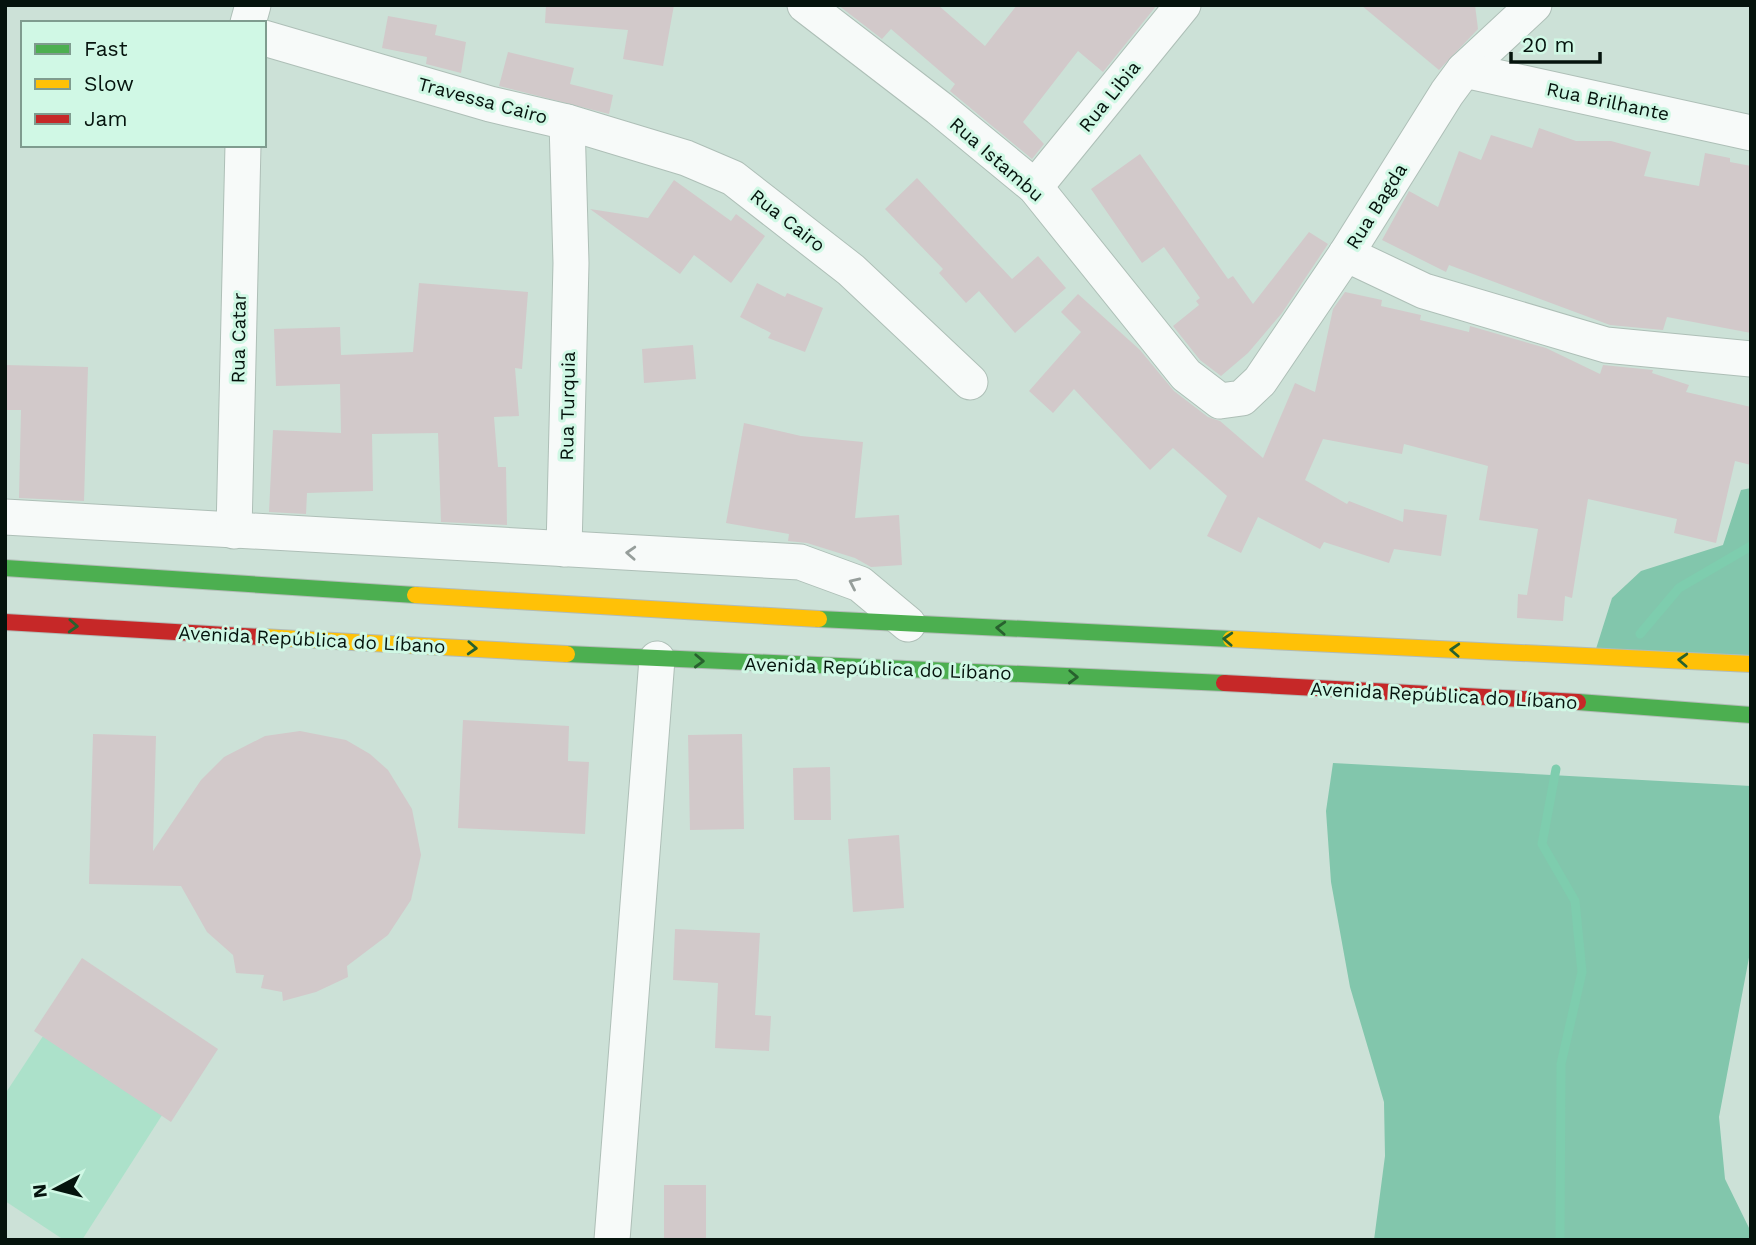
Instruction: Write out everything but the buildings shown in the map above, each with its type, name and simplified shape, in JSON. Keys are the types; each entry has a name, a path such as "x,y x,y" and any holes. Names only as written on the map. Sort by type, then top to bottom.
{"main road":[{"path":"21,568 908,624 1751,663"},
{"name":"Avenida República do Líbano","path":"5,622 657,659 1469,694 1751,715"}],"street":[{"name":"Rua Istambu","path":"805,5 939,108 1035,187 1185,375 1220,401"},
{"name":"Rua Libia","path":"1035,187 1183,5"},
{"name":"Rua Bagda","path":"1220,401 1242,398 1252,391 1346,254 1464,70 1534,5"},
{"name":"Travessa Cairo","path":"266,39 491,104 567,122 571,263"},
{"name":"Rua Brilhante","path":"1464,70 1751,133"},
{"name":"Rua Cairo","path":"567,122 686,158 733,178 851,270 970,382"},
{"name":"Rua Catar","path":"234,531 243,147"},
{"path":"1346,254 1424,291 1606,345 1751,359"},
{"name":"Rua Turquia","path":"564,549 571,263"},
{"path":"21,568 22,519 800,562 860,584 908,624"},
{"path":"612,1240 657,659"}],"green space":[{"path":"1751,488 1751,655 1595,652 1612,598 1641,571 1723,545 1741,490"},
{"path":"1333,763 1751,786 1751,947 1719,1117 1725,1179 1751,1232 1751,1240 1374,1240 1385,1156 1384,1102 1350,987 1331,882 1326,811"},
{"path":"47,1030 166,1109 82,1240 64,1240 5,1201 5,1094"}],"waterway":[{"path":"1640,634 1679,588 1751,546"},
{"path":"1556,769 1542,844 1575,901 1582,972 1561,1064 1560,1240"}],"traffic: fast":[{"path":"5,568 415,595"},
{"path":"819,619 1231,639"},
{"path":"567,654 1224,683"},
{"path":"1578,702 1751,715"}],"traffic: slow":[{"path":"415,595 819,619"},
{"path":"262,637 567,654"},
{"path":"1231,639 1751,664"}],"traffic: jam":[{"path":"5,622 262,637"},
{"path":"1224,683 1578,702"}]}
